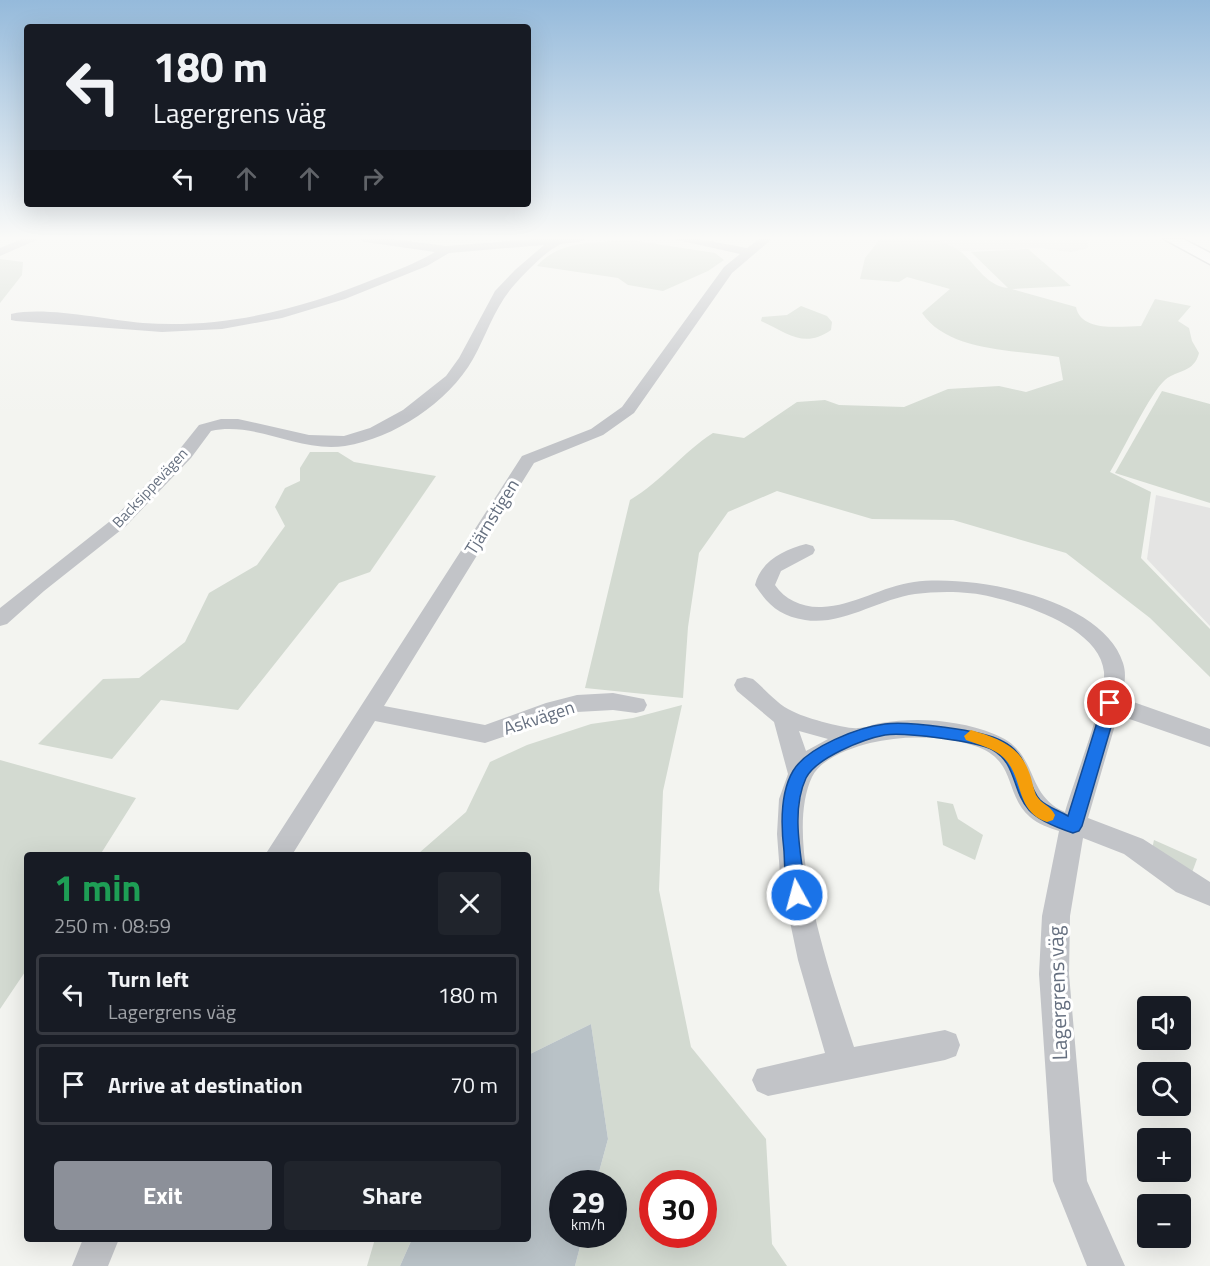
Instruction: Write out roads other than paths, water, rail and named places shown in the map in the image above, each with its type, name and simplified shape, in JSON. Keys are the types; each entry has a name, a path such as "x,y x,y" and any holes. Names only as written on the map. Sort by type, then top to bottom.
{"street":[{"path":"16,317 52,316 114,325 163,328 250,322 329,298"},
{"name":"Backsippevägen","path":"0,619 37,586 120,522 185,454 205,428 233,425 312,441 344,441 408,416 460,368 498,298"},
{"name":"Tjärnstigen","path":"280,852 528,460 597,432 628,410 709,298"},
{"name":"Lagergrens väg","path":"806,550 771,567 766,575 765,585 774,599 805,613 824,614 893,593 939,586 979,589 1019,597 1065,615 1082,626 1105,648 1115,673 1110,703 1074,825 1056,916 1054,974 1070,1181 1095,1244 1107,1266"},
{"path":"745,685 784,718 857,738"},
{"name":"Askvägen","path":"370,712 485,734 501,731 545,712 569,705 613,700 636,705"},
{"path":"1110,703 1210,738"},
{"path":"784,718 800,773"},
{"path":"844,1065 812,963 797,895 790,835 792,798 800,773 822,753 886,729 975,736 997,745 1017,762 1029,797 1036,807 1074,825 1129,845 1151,857 1188,885 1210,894"},
{"path":"768,1080 945,1045"},
{"path":"90,1266 100,1242"}]}
